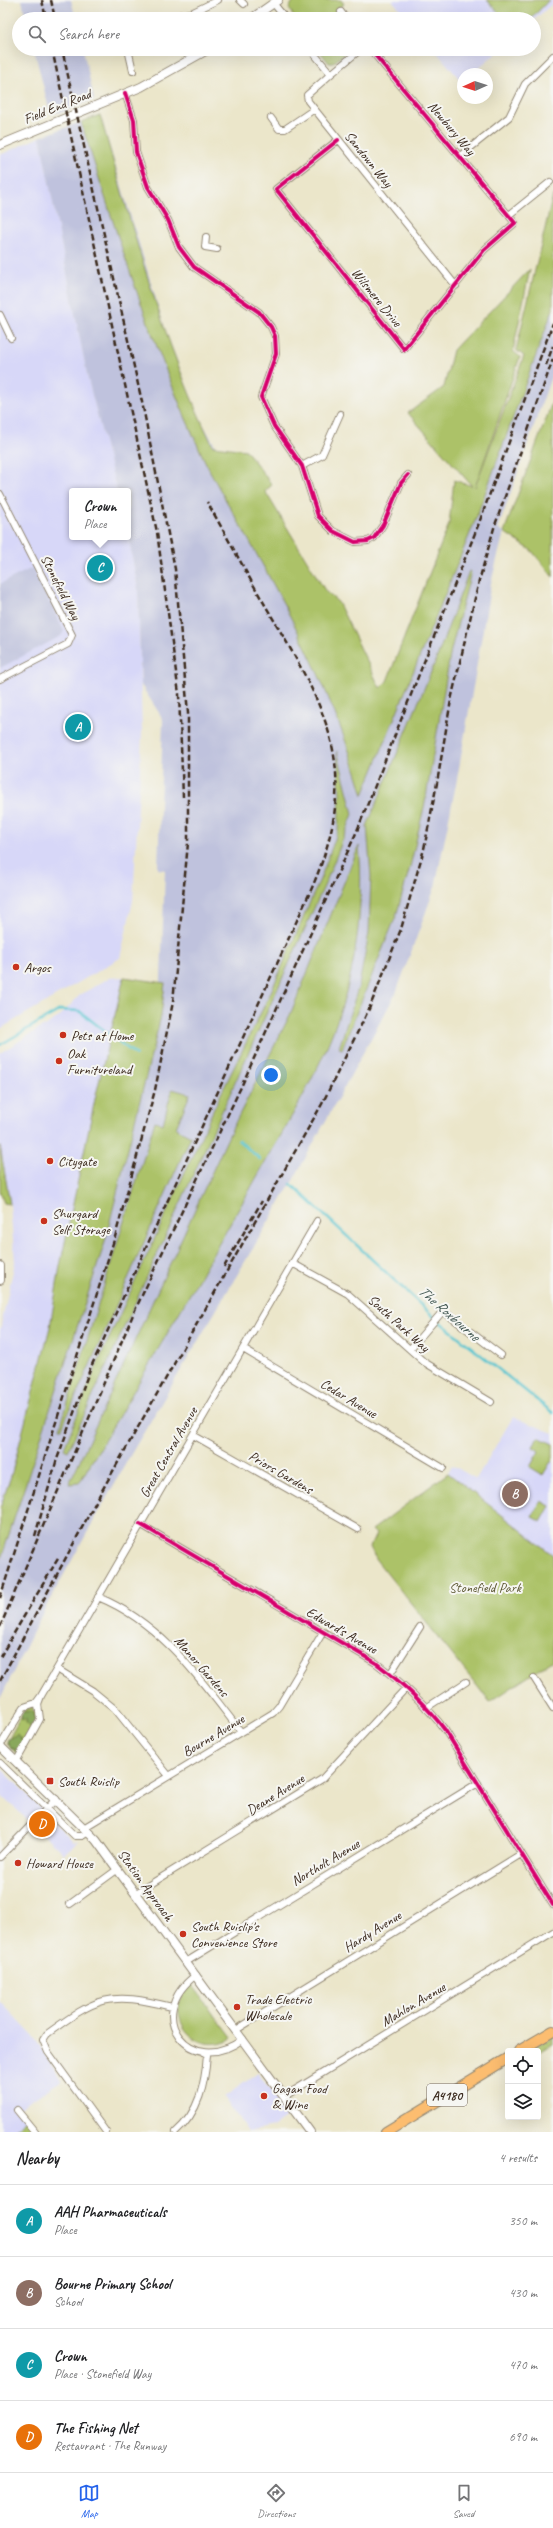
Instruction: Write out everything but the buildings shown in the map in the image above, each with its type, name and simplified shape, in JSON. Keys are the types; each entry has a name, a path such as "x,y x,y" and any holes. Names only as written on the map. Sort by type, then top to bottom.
{"main road":[{"path":"524,2048 553,2031"},
{"name":"A4180","path":"386,2132 505,2060"}],"street":[{"path":"199,12 218,0"},
{"path":"261,12 276,2 282,12"},
{"path":"130,56 133,72"},
{"name":"Field End Road","path":"0,145 125,93 196,56"},
{"path":"316,56 330,74 352,56"},
{"name":"Newbury Way","path":"376,56 515,223"},
{"path":"460,156 509,117 525,84 553,56"},
{"name":"Sandown Way","path":"330,74 307,96 314,110 456,286"},
{"path":"125,93 134,120 136,152 146,180 168,220 179,247 194,267 254,308 271,327 275,336 276,354 261,397 274,426 302,466 318,516 333,531 355,542 368,542 379,532 401,483 408,475"},
{"path":"271,118 278,129 285,129 314,110"},
{"name":"Wilsmere Drive","path":"338,140 276,190 404,349 484,250 515,223"},
{"path":"509,215 550,182"},
{"path":"206,237 205,247 217,249"},
{"path":"0,316 11,338"},
{"path":"302,466 322,454 340,414"},
{"name":"Stonefield Way","path":"0,494 72,635 68,644 0,679"},
{"name":"Great Central Avenue","path":"0,1760 2,1748 24,1707 36,1703 41,1696 317,1221"},
{"name":"South Park Way","path":"292,1263 348,1294 424,1362 491,1402"},
{"path":"0,1266 0,1280"},
{"path":"410,1349 431,1325 439,1313 443,1311 501,1355"},
{"name":"Cedar Avenue","path":"243,1349 443,1468"},
{"name":"Priors Gardens","path":"192,1435 358,1529"},
{"name":"Edward's Avenue","path":"140,1524 324,1632 390,1674 426,1708 445,1730 553,1905"},
{"name":"Manor Gardens","path":"98,1597 147,1625 180,1654 241,1732"},
{"path":"390,1674 420,1627"},
{"name":"Bourne Avenue","path":"87,1829 280,1706 324,1632"},
{"path":"57,1669 93,1691 115,1709 169,1776"},
{"path":"534,1678 553,1708"},
{"path":"426,1708 466,1682"},
{"name":"Deane Avenue","path":"136,1894 322,1779 405,1689"},
{"name":"Great Central Avenue","path":"16,1762 40,1719 38,1704 41,1696"},
{"name":"Station Approach","path":"2,1748 87,1829 118,1869 310,2132"},
{"path":"0,1763 75,1836 82,1836 87,1829"},
{"name":"Northolt Avenue","path":"186,1962 478,1783"},
{"path":"0,1857 56,1799"},
{"name":"Hardy Avenue","path":"236,2030 521,1854"},
{"path":"70,1904 118,1869"},
{"name":"Mahlon Avenue","path":"285,2096 553,1932"},
{"path":"196,1976 178,1992 172,2007 173,2024 179,2036 190,2047 204,2052 228,2048 243,2039"},
{"path":"106,2132 48,2052 43,2040 47,2034 86,2006 96,2002 126,1998 172,2007"},
{"path":"176,2132 188,2122 198,2104 206,2067 207,2055 204,2052"},
{"path":"17,2110 35,2132"}],"shaded area":[{"path":"22,0 71,0 74,12 25,12"},
{"path":"392,0 553,0 553,3 541,14 541,12 402,12"},
{"path":"36,56 85,56 94,99 63,112 50,113"},
{"path":"440,56 493,56 478,68 457,68 457,76"},
{"path":"100,115 166,332 198,415 376,732 475,521 553,309 553,371 498,529 504,532 491,583 458,774 435,887 396,993 291,1184 131,1454 43,1612 0,1699 0,1522 160,1003 165,870 158,869 163,719 141,685 138,589 129,540 131,540 131,488 116,488 88,379 40,137"},
{"path":"40,137 88,379 116,488 69,488 69,540 129,540 138,589 142,733 133,901 120,958 0,1029 0,155"},
{"path":"32,568 64,631 61,636 0,668 0,584"},
{"path":"124,977 60,1266 50,1327 11,1476 0,1508 0,1330 15,1262 10,1204 0,1146 0,1053 59,1017 80,995 109,978"},
{"path":"513,1417 553,1433 553,1555 448,1473 452,1465 476,1479"},
{"path":"0,1767 73,1841 79,1840 64,1854 0,1794"},
{"path":"0,2001 33,2036 62,2080 18,2109 26,2120 11,2132 0,2132"},
{"path":"258,2073 288,2116 273,2127 248,2132 224,2097"}],"green space":[{"path":"294,0 341,0 344,4 335,11 336,12 291,12 289,8"},
{"path":"487,0 549,0 538,12 498,12"},
{"path":"324,56 342,56 333,63 329,63"},
{"path":"100,115 149,283 178,366 213,446 246,450 272,485 265,491 326,592 338,602 380,688 387,681 449,524 454,480 472,486 408,413 444,387 453,350 530,269 513,351 520,357 475,487 524,356 516,350 553,195 553,309 475,521 363,795 353,761 341,729 300,635 208,468 168,375 122,249 81,122"},
{"path":"553,400 553,577 532,551 504,532"},
{"path":"469,571 471,572 451,650 425,803 410,867 396,916 342,1049 339,1048 359,985 369,933 371,876 367,826 436,660"},
{"path":"337,751 353,814 326,882 68,1451 64,1449 96,1367 217,1102 270,994 321,877 338,831 340,795"},
{"path":"359,846 360,911 358,933 345,998 320,1063 285,1128 101,1447 79,1483 69,1484 230,1133 290,1015"},
{"path":"124,977 165,983 161,1016 104,1245 0,1562 0,1508 11,1476 50,1327 60,1266 95,1099"},
{"path":"172,1089 190,1094 176,1128 191,1136 62,1428 60,1428 155,1121 163,1124"},
{"path":"0,1146 10,1204 4,1203 0,1192"},
{"path":"538,1437 553,1444 553,1458 543,1475 530,1467 539,1451 533,1447"},
{"name":"Stonefield Park","path":"448,1473 553,1555 553,1660 490,1702 377,1561 370,1547 376,1534 372,1530"},
{"path":"541,1501 550,1506 541,1522 532,1517"},
{"path":"35,1706 38,1710 37,1718 17,1753 6,1744 25,1709"},
{"path":"32,1711 36,1721 32,1728 26,1723 26,1719 22,1720 21,1714 23,1712"},
{"path":"17,1734 24,1743 19,1752 9,1746 7,1740"},
{"path":"191,1983 232,2038 218,2043 205,2043 194,2038 185,2029 180,2019 179,2006 182,1994"},
{"path":"553,2036 553,2044 541,2051 541,2048 535,2048"},
{"path":"26,2120 35,2132 11,2132"}],"waterway":[{"name":"The Roxbourne","path":"0,1045 60,1010 79,1011 136,1055"},
{"name":"The Roxbourne","path":"238,1140 260,1159"},
{"name":"The Roxbourne","path":"291,1184 435,1318 553,1413"}],"railway":[{"path":"42,0 45,12"},
{"path":"51,0 54,12"},
{"path":"54,56 157,532 179,694 183,797"},
{"path":"0,1598 115,1237 155,1090 173,1002 188,843 188,713 175,569 142,402 64,56"},
{"path":"0,1627 135,1310 241,1087 357,831 479,523 553,323"},
{"path":"546,365 553,346"},
{"path":"0,1681 100,1494 322,1104 369,1009 401,929 424,849 451,700 479,581 494,528 553,359"},
{"path":"35,1536 56,1462 90,1369 311,890 327,847 335,809 336,774 331,742 321,710 306,677 207,502"},
{"path":"224,1267 262,1201"},
{"path":"0,1657 59,1557"}],"cycle path":[{"path":"338,140 276,189 404,349 484,250 515,223 376,56"},
{"path":"125,93 134,120 136,152 148,187 168,220 179,247 194,267 259,312 271,327 275,336 276,354 261,397 274,426 302,466 318,516 333,531 355,542 368,541 374,538 383,525 401,483 408,475"},
{"path":"140,1524 376,1663 404,1686 430,1712 445,1730 553,1905"}],"place":[{"name":"Crown","path":"100,568"},
{"name":"AAH Pharmaceuticals","path":"78,727"},
{"name":"Argos","path":"16,967"},
{"name":"Pets at Home","path":"63,1035"},
{"name":"Oak Furnitureland","path":"59,1061"},
{"name":"Citygate","path":"50,1161"},
{"name":"Shurgard Self Storage","path":"44,1221"},
{"name":"Bourne Primary School","path":"515,1494"},
{"name":"South Ruislip","path":"50,1781"},
{"name":"The Fishing Net","path":"42,1824"},
{"name":"Howard House","path":"18,1863"},
{"name":"South Ruislip's Convenience Store","path":"183,1934"},
{"name":"Trade Electric Wholesale","path":"237,2007"},
{"name":"Gagan Food & Wine","path":"264,2096"}]}
